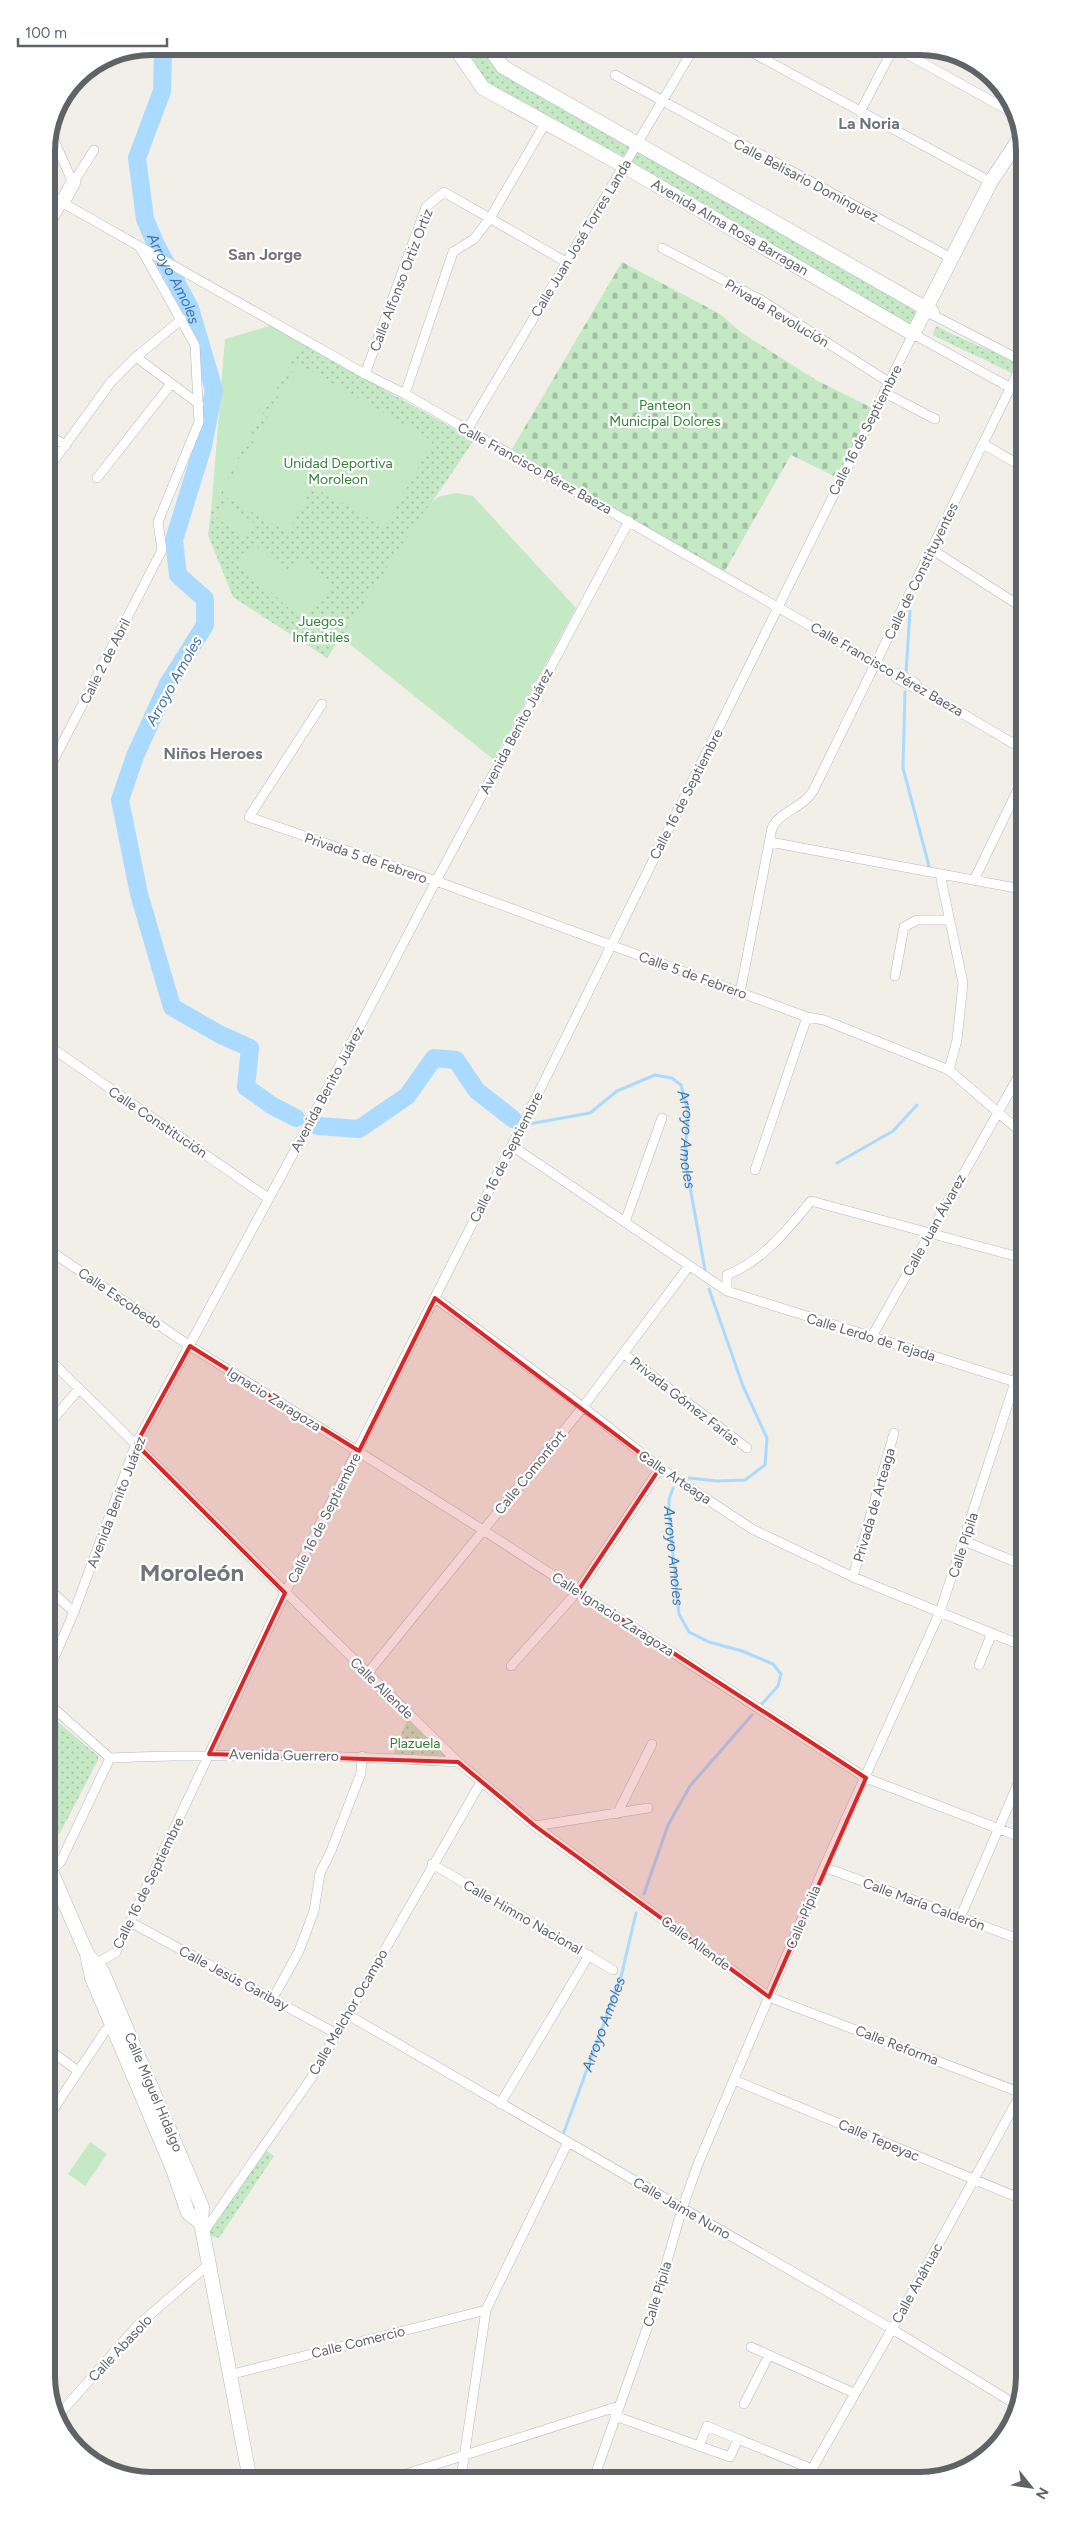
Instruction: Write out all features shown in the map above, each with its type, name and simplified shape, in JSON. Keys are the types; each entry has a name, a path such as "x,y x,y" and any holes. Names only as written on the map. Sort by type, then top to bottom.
{"street":[{"name":"Avenida Alma Rosa Barragan","path":"460,55 483,88 624,166 913,334 1016,391"},
{"name":"Avenida Alma Rosa Barragan","path":"494,55 502,67 636,145 928,312 1016,358"},
{"name":"Calle Juan José Torres Landa","path":"467,430 690,55"},
{"path":"756,55 991,182"},
{"path":"860,112 890,55"},
{"path":"909,55 1006,108"},
{"name":"Calle Belisario Domínguez","path":"615,75 951,258"},
{"path":"405,394 453,252 474,239 490,218 546,122"},
{"path":"55,143 73,183"},
{"path":"928,312 951,258 991,182 1015,144"},
{"path":"55,216 94,150"},
{"path":"913,334 928,312 1016,157"},
{"name":"Calle Alfonso Ortiz Ortiz","path":"365,374 426,207 444,192 490,218"},
{"name":"Calle Francisco Pérez Baeza","path":"55,199 780,606 1016,745"},
{"path":"490,218 566,262"},
{"path":"141,247 195,345 199,404"},
{"name":"Privada Revolución","path":"662,248 761,300 890,383"},
{"path":"55,459 111,382 136,357 182,320"},
{"name":"Calle 16 de Septiembre","path":"90,1962 116,1952 285,1594 512,1146 913,334"},
{"path":"136,357 199,404"},
{"name":"Calle de Constituyentes","path":"740,993 772,828 777,820 802,805 810,797 1016,376"},
{"path":"97,478 171,384"},
{"path":"885,392 935,419"},
{"name":"Calle 2 de Abril","path":"55,757 162,550 158,522 199,422 199,404"},
{"path":"55,439 66,445"},
{"path":"983,444 1016,463"},
{"name":"Avenida Benito Juárez","path":"55,1656 74,1612 136,1444 629,521"},
{"path":"931,549 1016,603"},
{"name":"Privada 5 de Febrero","path":"322,704 248,817 436,882"},
{"path":"974,880 1016,793"},
{"path":"770,842 1016,888"},
{"path":"940,874 963,984 957,1040 949,1070"},
{"name":"Calle 5 de Febrero","path":"436,882 806,1017 824,1020 949,1070 1016,1128"},
{"path":"895,976 904,927 917,920 950,920"},
{"path":"755,1170 806,1017"},
{"name":"Calle Constitución","path":"55,1051 268,1198"},
{"name":"Calle Juan Álvarez","path":"871,1338 1016,1080"},
{"path":"625,1222 662,1118"},
{"path":"512,1146 688,1266"},
{"path":"724,1289 727,1275 743,1269 760,1256 790,1227 811,1201 1016,1256"},
{"name":"Calle Escobedo","path":"55,1254 190,1346"},
{"name":"Calle Lerdo de Tejada","path":"688,1266 724,1289 871,1338 1016,1382"},
{"name":"Calle Comonfort","path":"367,1674 583,1407 688,1266"},
{"name":"Calle Arteaga","path":"436,1298 583,1407 660,1468 752,1529 853,1577 1016,1643"},
{"name":"Ignacio Zaragoza","path":"190,1346 359,1451"},
{"name":"Privada Gómez Farías","path":"624,1354 747,1448"},
{"name":"Calle Allende","path":"55,1365 285,1594 458,1762 535,1826 770,1996"},
{"path":"55,1417 79,1389"},
{"name":"Calle Pípila","path":"596,2472 650,2320 682,2209 698,2164 824,1867 940,1612 1016,1392"},
{"name":"Privada de Arteaga","path":"853,1577 894,1434"},
{"name":"Calle Ignacio Zaragoza","path":"359,1451 866,1778 1016,1835"},
{"path":"511,1666 578,1591 660,1468"},
{"path":"964,1541 1016,1562"},
{"path":"55,1595 74,1612"},
{"path":"979,1665 992,1633"},
{"path":"55,1709 110,1758 61,1861 55,1866"},
{"path":"617,1814 652,1744"},
{"name":"Avenida Guerrero","path":"110,1758 209,1754 362,1756 458,1762"},
{"path":"273,1998 299,1951 314,1912 320,1873 331,1851 361,1774 362,1756"},
{"name":"Calle Melchor Ocampo","path":"202,2228 312,2077 338,2034 432,1864 481,1782"},
{"path":"960,1918 1016,1788"},
{"path":"535,1826 648,1808"},
{"name":"Calle Himno Nacional","path":"432,1864 613,1970"},
{"name":"Calle María Calderón","path":"824,1867 1016,1938"},
{"name":"Calle Miguel Hidalgo","path":"55,1879 118,2023 188,2214 202,2228"},
{"name":"Calle Jesús Garibay","path":"130,1922 338,2034"},
{"path":"500,2104 589,1955"},
{"name":"Calle Reforma","path":"770,1996 1016,2089"},
{"name":"Calle Jaime Nuno","path":"348,2015 892,2329 1013,2402"},
{"path":"55,2107 105,2031 118,2023"},
{"path":"55,2054 78,2071"},
{"name":"Calle Tepeyac","path":"734,2080 1016,2197"},
{"name":"Calle Anáhuac","path":"811,2472 1016,2104"},
{"path":"462,2472 486,2310 568,2142"},
{"path":"202,2228 248,2472"},
{"name":"Calle Abasolo","path":"62,2411 137,2326 209,2264"},
{"name":"Calle Comercio","path":"229,2374 486,2310"},
{"path":"751,2347 854,2392"},
{"path":"744,2404 768,2354"},
{"path":"413,2472 619,2406"},
{"path":"615,2416 730,2457 738,2438"},
{"path":"700,2446 707,2426 738,2438 808,2472"}],"highlighted area":[{"path":"435,1298 660,1468 578,1591 866,1778 769,1997 535,1826 458,1762 209,1754 285,1593 136,1444 190,1346 359,1451"}],"green space":[{"path":"462,55 494,55 503,67 925,310 913,334 485,87"},
{"name":"Panteon Municipal Dolores","path":"622,262 720,314 742,333 816,380 876,410 840,479 791,455 723,574 509,454"},
{"path":"273,325 302,343 241,451 211,512 225,339"},
{"path":"936,326 1015,362 1016,366 1011,373 942,340 933,335"},
{"name":"Unidad Deportiva Moroleon","path":"302,343 474,440 327,658 233,597 208,535 211,512 241,451"},
{"path":"297,363 433,441 385,527 313,487 288,532 222,495 246,449 249,450"},
{"path":"456,493 473,496 576,608 494,760 341,637 425,510 438,497"},
{"path":"225,502 254,523 244,537 216,517"},
{"path":"253,543 288,574 302,560 332,586 302,620 237,561"},
{"name":"Plazuela","path":"409,1715 458,1762 392,1758"},
{"path":"55,1719 98,1756 98,1760 60,1833 55,1836"},
{"path":"90,2142 107,2154 85,2186 68,2174"},
{"path":"263,2148 274,2156 219,2238 203,2233"}],"waterway":[{"name":"Arroyo Amoles","path":"163,55 162,91 137,158 145,219 156,245 190,308 214,390 203,446 174,540 178,575 205,599 205,625 168,684 135,756 120,800 139,894 172,1007 219,1034 250,1048 246,1087 271,1105 296,1118"},
{"path":"906,673 910,611"},
{"path":"905,692 903,768 929,866"},
{"name":"Arroyo Amoles","path":"318,1126 359,1129 407,1096 434,1058 456,1060 477,1091 513,1119"},
{"name":"Arroyo Amoles","path":"529,1124 590,1113 617,1091 655,1075 672,1078 681,1085 688,1111 685,1159 705,1270"},
{"path":"837,1163 893,1131 917,1105"},
{"name":"Arroyo Amoles","path":"689,1478 717,1481 745,1480 765,1465 767,1438 743,1386 709,1289"},
{"name":"Arroyo Amoles","path":"673,1488 669,1499 669,1514 679,1614 689,1632 709,1642 742,1651 773,1664 781,1674 778,1686 761,1705"},
{"name":"Arroyo Amoles","path":"644,1894 668,1825 690,1786 752,1715"},
{"name":"Arroyo Amoles","path":"564,2132 621,1977 636,1913"}],"district":[{"name":"La Noria","path":"869,123"},
{"name":"San Jorge","path":"265,254"},
{"name":"Niños Heroes","path":"213,753"},
{"name":"Moroleón","path":"192,1573"}],"park label":[{"name":"Juegos Infantiles","path":"321,630"}]}
